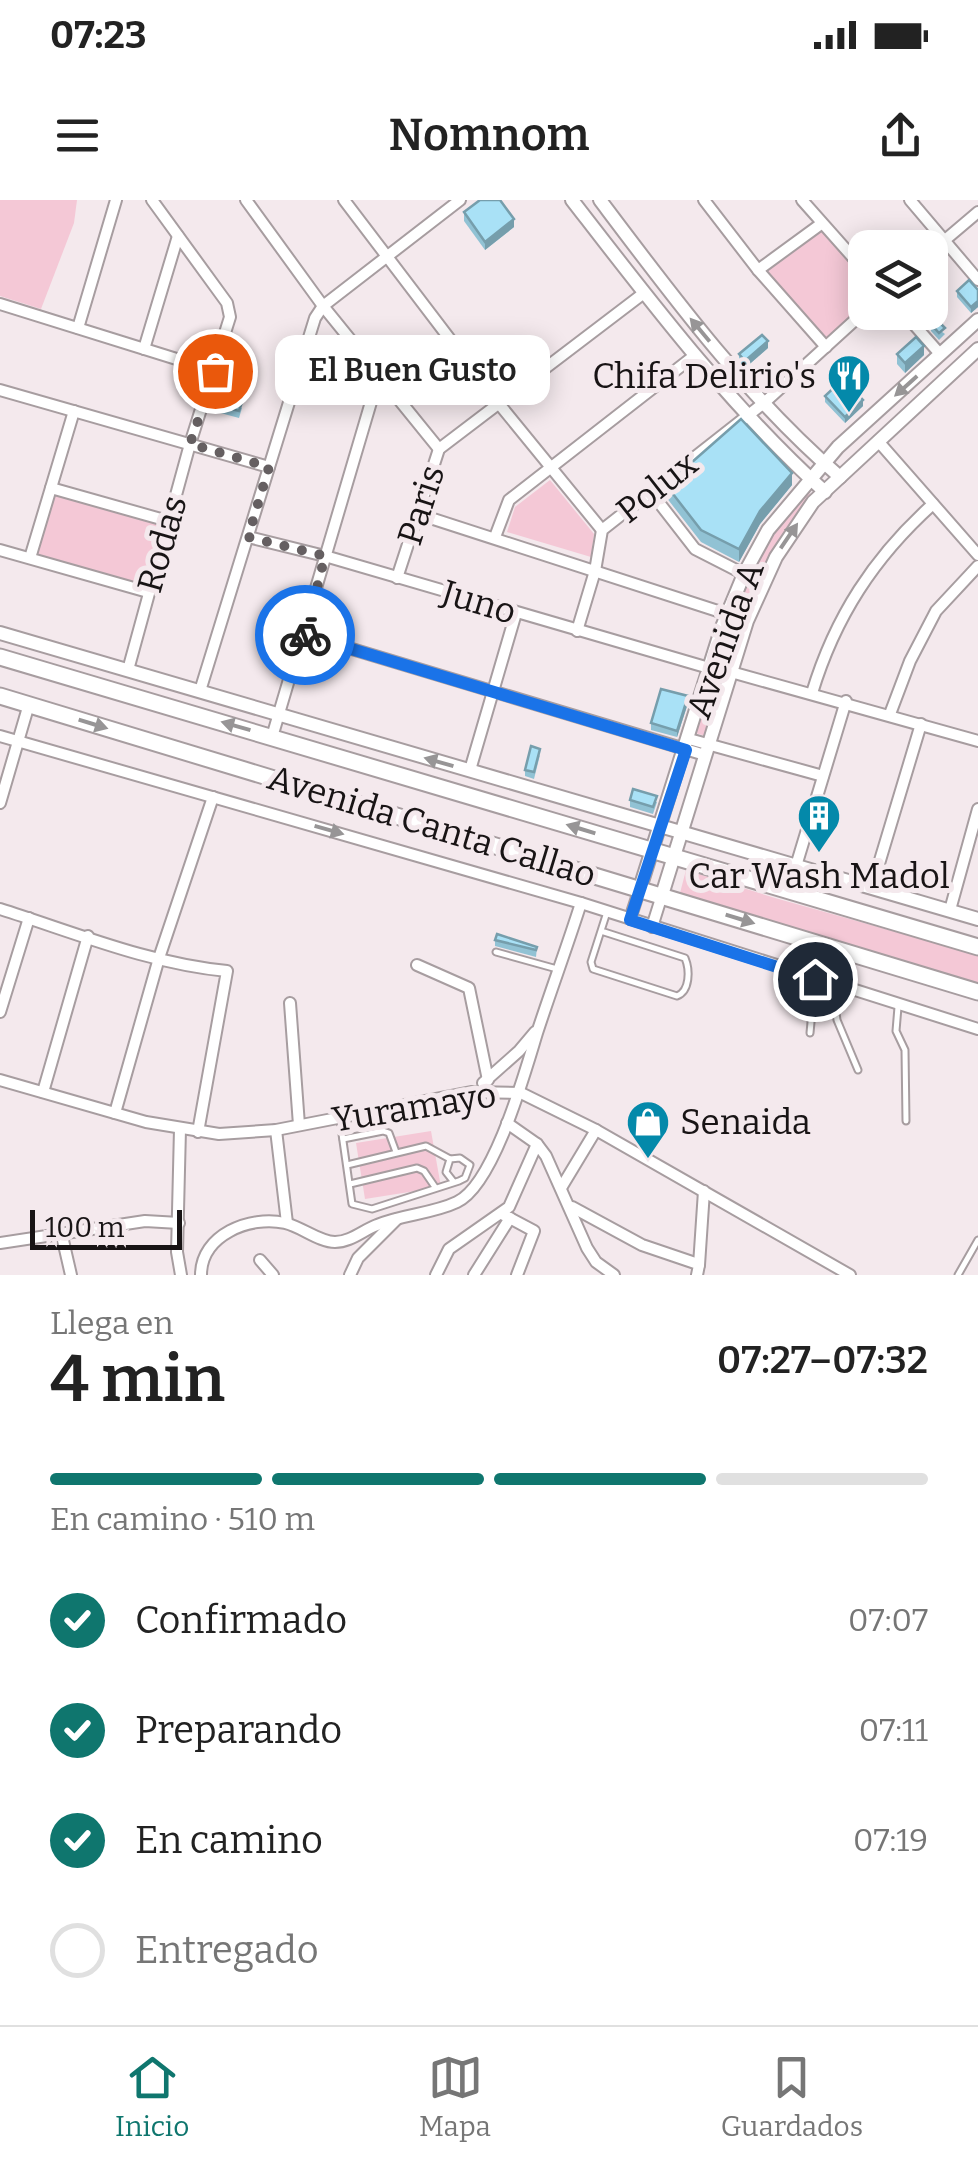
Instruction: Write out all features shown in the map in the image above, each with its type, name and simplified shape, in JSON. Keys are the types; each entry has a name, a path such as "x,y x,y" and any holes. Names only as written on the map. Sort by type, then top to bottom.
{"main road":[{"name":"Avenida Canta Callao","path":"0,657 978,947"},
{"name":"Avenida Canta Callao","path":"0,696 978,992"}],"street":[{"path":"78,328 116,200"},
{"path":"144,349 178,236 152,200"},
{"path":"246,200 323,306 439,449"},
{"path":"344,200 500,405 602,530"},
{"path":"200,691 310,327 323,306 460,200"},
{"path":"572,200 746,417 824,492"},
{"path":"600,200 681,307 766,402 840,476"},
{"path":"704,200 758,270 826,347"},
{"path":"802,200 848,254"},
{"path":"910,200 936,230"},
{"path":"948,237 978,212"},
{"path":"758,270 820,224"},
{"name":"Rodas","path":"128,670 190,444 230,317 227,303 178,236"},
{"path":"948,244 978,280"},
{"name":"Paris","path":"397,578 439,449 644,293"},
{"path":"0,304 215,371"},
{"name":"Avenida A","path":"630,920 727,614 768,530 824,463 978,320"},
{"name":"Polux","path":"577,631 595,571 602,530 766,402 848,327"},
{"path":"919,330 940,354"},
{"name":"Avenida A","path":"652,927 731,672 759,590 776,557 814,502 978,349"},
{"path":"495,537 509,500 694,356"},
{"path":"272,737 378,375"},
{"path":"0,390 269,467"},
{"path":"30,558 74,411"},
{"path":"878,441 978,555"},
{"path":"51,488 168,522"},
{"path":"650,491 696,549 744,574"},
{"path":"812,693 833,634 858,588 879,558 933,504"},
{"path":"418,514 727,614"},
{"name":"Juno","path":"248,537 709,668"},
{"path":"0,550 148,592"},
{"path":"890,714 910,660 936,611 978,566"},
{"path":"470,770 516,613"},
{"name":"Avenida Canta Callao","path":"0,633 978,919"},
{"path":"302,634 492,692 687,745 824,776"},
{"path":"731,672 978,741"},
{"path":"796,866 846,702"},
{"path":"0,803 29,704"},
{"path":"872,887 921,724"},
{"name":"Avenida Canta Callao","path":"0,736 581,903 978,1029"},
{"path":"115,1113 159,958 214,797"},
{"path":"950,910 978,809"},
{"path":"201,1275 201,1261 211,1243 254,1222 287,1223 334,1242 462,1200 476,1186 520,1093 581,903"},
{"path":"0,909 159,958 226,970 198,1132"},
{"path":"0,1012 30,918"},
{"path":"43,1092 88,936"},
{"path":"417,965 469,988 488,1080"},
{"path":"290,1003 299,1125"},
{"path":"471,1092 519,1052 539,1028"},
{"name":"Yuramayo","path":"0,1080 180,1129 220,1134 276,1130 471,1092 520,1093 596,1130 850,1275"},
{"path":"507,1123 537,1144 571,1206 591,1255 614,1275"},
{"path":"180,1129 177,1252 181,1275"},
{"path":"276,1130 287,1223"},
{"path":"560,1188 596,1130"},
{"path":"474,1275 506,1216 537,1144"},
{"path":"571,1206 698,1270 704,1191"},
{"path":"436,1275 449,1250 506,1216"},
{"path":"506,1216 534,1231 516,1275"},
{"path":"350,1275 358,1258 398,1218"},
{"path":"0,1243 145,1222 178,1222"},
{"path":"62,1236 71,1275"},
{"path":"260,1260 272,1275"}],"lane":[{"path":"600,931 685,958 688,965 682,994 677,996 593,969 591,962 600,931 606,912"},
{"path":"810,1033 815,979 826,945"},
{"path":"496,952 560,970"},
{"path":"832,984 838,1020 858,1070"},
{"path":"898,1006 896,1031 905,1050 906,1121"},
{"path":"340,1118 352,1204 372,1209 465,1178 470,1165 460,1158 450,1160 426,1146 347,1165"},
{"path":"343,1139 390,1133 397,1153"},
{"path":"450,1160 446,1172 453,1181"},
{"path":"350,1184 417,1168 434,1187"},
{"path":"958,1275 978,1240"}],"shaded area":[{"path":"0,200 77,200 74,223 41,309 0,296"},
{"path":"820,228 848,258 848,319 826,339 765,270"},
{"path":"550,480 594,534 591,557 507,532 515,507"},
{"path":"52,490 161,522 142,586 33,554"},
{"path":"805,490 813,496 751,593 706,736 695,733 729,618 758,558"},
{"path":"686,870 978,955 978,984 680,893"},
{"path":"431,1131 441,1187 365,1199 356,1143"}],"building":[{"path":"480,200 500,200 514,219 485,242 464,212"},
{"path":"969,280 978,290 978,301 971,307 957,291"},
{"path":"762,335 768,341 745,361 739,354"},
{"path":"916,337 924,346 905,363 897,354"},
{"path":"225,362 252,370 249,379 222,371"},
{"path":"843,379 863,400 845,417 825,396"},
{"path":"215,395 242,402 239,411 213,404"},
{"path":"741,419 792,473 760,511 739,549 701,530 666,485"},
{"path":"661,689 688,696 677,731 651,723"},
{"path":"531,746 540,749 534,772 525,770"},
{"path":"633,789 657,796 653,807 630,800"},
{"path":"497,934 537,947 536,950 495,940"}],"way so far":[{"path":"215,371 190,444 269,467 248,537 325,556 302,634 305,635"}],"place":[{"name":"El Buen Gusto","path":"215,371"},
{"name":"Chifa Delirio's","path":"849,414"},
{"name":"Car Wash Madol","path":"819,854"},
{"name":"Senaida","path":"648,1160"}],"route":[{"path":"305,635 686,750 630,920 815,979"}]}
